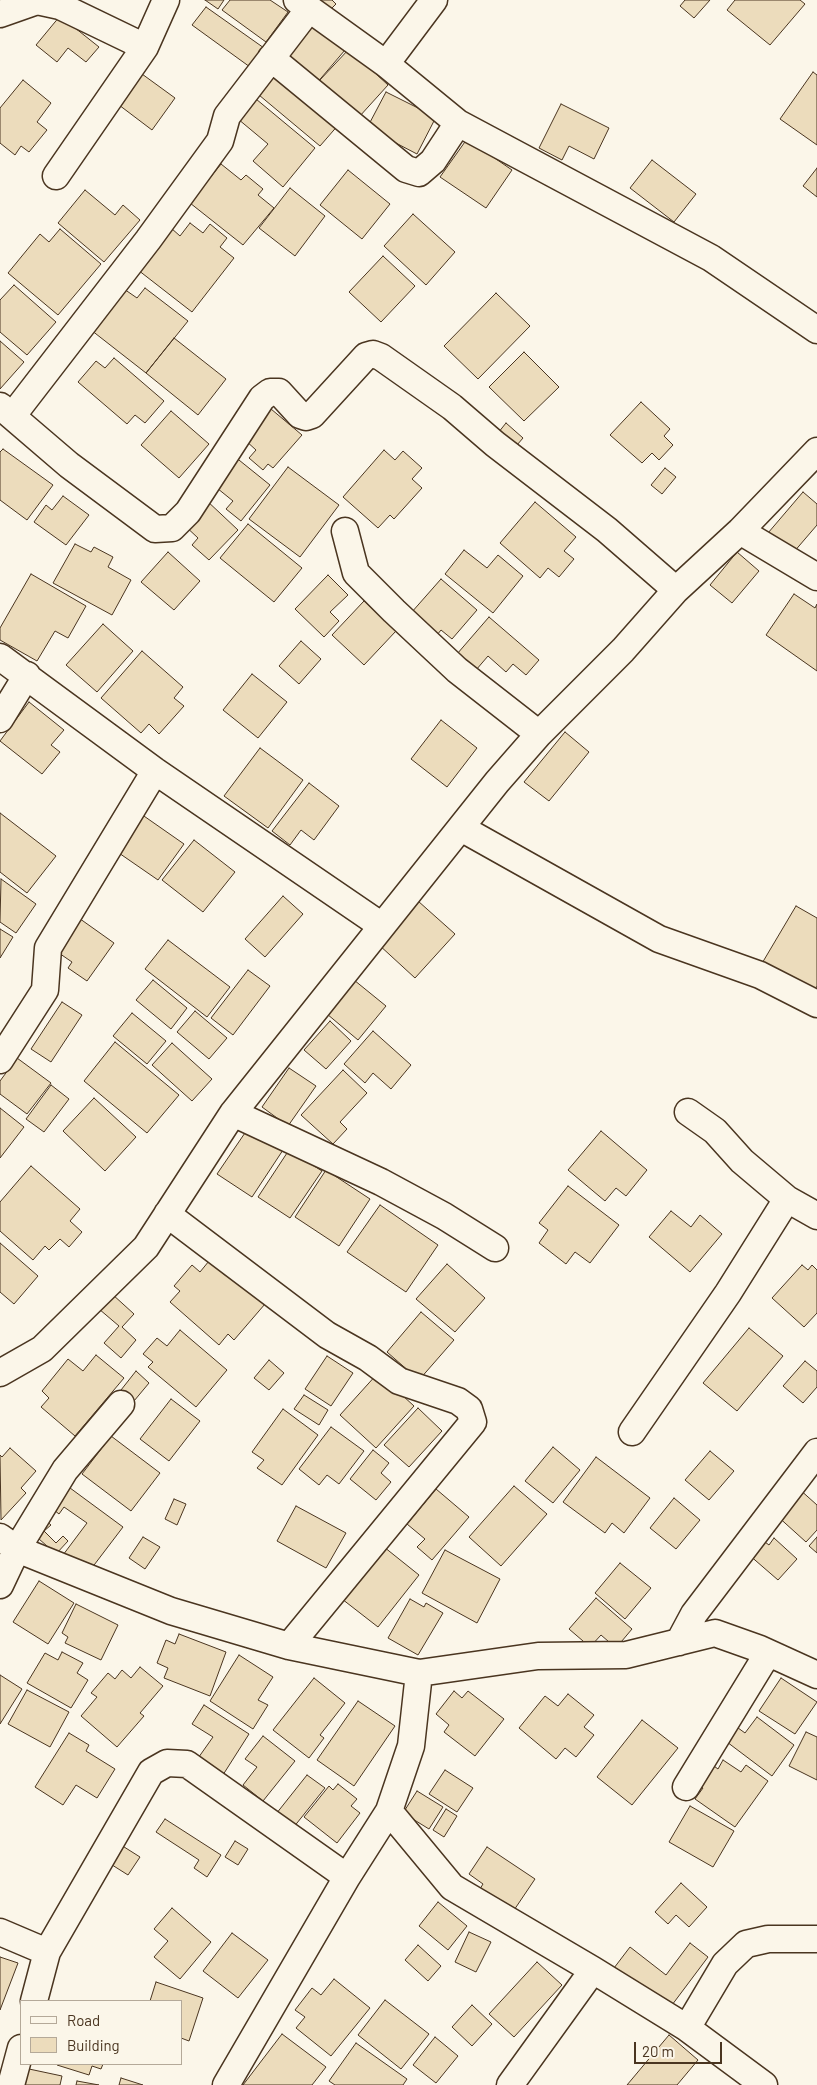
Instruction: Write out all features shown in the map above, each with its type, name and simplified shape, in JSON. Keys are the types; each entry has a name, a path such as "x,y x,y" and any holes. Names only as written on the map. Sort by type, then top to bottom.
{"street":[{"path":"56,176 145,47 166,0"},
{"path":"386,64 434,0"},
{"path":"0,14 37,1 55,3 145,47"},
{"path":"676,590 607,530 495,444 452,406 381,357 373,354 366,356 312,415 306,417 300,415 279,392 270,392 262,398 188,512 172,528 154,529 69,465 6,411 148,240 220,141 227,116 271,58 303,5 386,64 458,124 712,258 817,330"},
{"path":"271,58 406,170 419,173 432,161 458,124"},
{"path":"0,1374 42,1349 146,1247 233,1113 461,828 540,734 623,650 676,590 740,531 817,451"},
{"path":"345,531 356,573 457,670 540,734"},
{"path":"740,531 817,577"},
{"path":"0,657 156,771 382,926"},
{"path":"0,719 27,675"},
{"path":"0,1060 45,990 48,948 156,771"},
{"path":"461,828 659,939 760,975 817,1004"},
{"path":"688,1112 715,1131 742,1161 787,1198 817,1216"},
{"path":"233,1113 380,1182 444,1216 495,1248"},
{"path":"632,1432 728,1293 787,1198"},
{"path":"167,1214 326,1335 368,1358 399,1381 458,1401 469,1409 473,1422 289,1646"},
{"path":"0,1585 9,1543 64,1470 121,1404"},
{"path":"679,1642 694,1614 817,1452"},
{"path":"9,1543 170,1611 289,1646 418,1673 538,1656 626,1656 715,1633 768,1653 817,1675"},
{"path":"686,1787 768,1653"},
{"path":"226,2085 347,1877 389,1811 410,1746 418,1673"},
{"path":"34,2000 47,1952 152,1772 167,1763 187,1764 347,1877"},
{"path":"389,1811 452,1888 593,1970 687,2028 764,2085"},
{"path":"0,1932 47,1952"},
{"path":"687,2028 725,1964 746,1944 768,1939 817,1939"},
{"path":"510,2085 593,1970"},
{"path":"11,2085 20,2052"}],"building":[{"path":"205,0 224,0 218,9"},
{"path":"230,0 270,0 288,12 266,42 222,10"},
{"path":"319,0 332,0 336,4 330,10"},
{"path":"685,0 710,0 694,18 680,6"},
{"path":"735,0 800,0 805,4 770,45 727,10"},
{"path":"206,7 264,48 250,67 192,25"},
{"path":"60,16 99,47 86,62 68,48 57,62 36,45"},
{"path":"312,22 345,50 316,84 284,57"},
{"path":"349,49 388,85 359,117 319,81"},
{"path":"278,72 340,123 320,146 259,95"},
{"path":"813,72 817,75 817,145 780,119"},
{"path":"142,74 175,98 152,130 119,105"},
{"path":"23,80 51,103 37,122 47,130 29,152 21,146 15,155 0,143 0,108"},
{"path":"386,92 436,117 417,154 367,128"},
{"path":"256,99 315,148 283,187 253,161 268,144 238,119"},
{"path":"561,104 609,128 594,159 569,146 562,160 539,148"},
{"path":"467,139 512,170 486,208 440,177"},
{"path":"652,160 696,194 674,222 630,188"},
{"path":"221,164 241,180 246,175 263,189 258,195 274,208 243,245 190,203"},
{"path":"817,168 817,197 803,186"},
{"path":"348,170 390,204 362,239 320,205"},
{"path":"290,188 325,216 295,256 259,228"},
{"path":"85,190 115,215 123,205 140,220 104,262 58,223"},
{"path":"413,214 455,252 426,285 384,246"},
{"path":"190,223 203,233 210,224 227,238 220,247 234,258 192,312 138,270 171,228 180,236"},
{"path":"60,229 101,264 58,315 8,273 40,234 49,242"},
{"path":"383,256 415,286 381,322 349,292"},
{"path":"14,285 56,322 27,355 0,332 0,300"},
{"path":"145,288 188,321 146,373 91,330 124,289 137,298"},
{"path":"496,293 530,326 478,379 444,346"},
{"path":"174,338 226,379 198,415 146,373"},
{"path":"0,341 24,362 0,389"},
{"path":"524,352 559,387 524,421 489,387"},
{"path":"114,358 164,401 145,423 135,415 127,424 78,382 96,361 105,368"},
{"path":"641,402 670,429 664,436 673,445 659,460 652,453 642,463 610,435"},
{"path":"271,409 302,435 273,468 268,464 263,470 249,458 256,450 245,440"},
{"path":"171,411 209,444 179,478 141,445"},
{"path":"506,423 523,438 511,452 494,438"},
{"path":"3,449 53,485 27,520 0,500 0,452"},
{"path":"384,450 395,460 403,451 422,468 412,479 422,488 394,519 390,515 378,528 343,497"},
{"path":"234,456 270,485 241,521 226,509 233,501 212,484"},
{"path":"288,467 339,505 300,557 249,519"},
{"path":"665,468 676,477 662,494 651,485"},
{"path":"803,492 817,504 817,525 793,553 768,533"},
{"path":"63,496 89,515 66,545 34,522 46,505 52,510"},
{"path":"205,499 238,530 209,560 192,545 198,538 183,524"},
{"path":"535,502 576,537 564,551 574,559 559,577 548,568 540,578 500,543"},
{"path":"248,524 302,568 274,602 220,558"},
{"path":"75,544 91,552 94,547 113,557 108,567 131,580 112,615 53,583"},
{"path":"464,550 487,568 498,555 523,576 493,613 445,574"},
{"path":"168,552 200,581 174,610 141,582"},
{"path":"737,552 759,571 732,603 710,585"},
{"path":"31,574 86,606 68,638 55,631 37,661 0,640 0,628"},
{"path":"328,575 348,595 330,612 339,621 324,637 295,609"},
{"path":"441,579 477,610 452,639 441,630 437,635 411,613"},
{"path":"794,594 815,608 817,604 817,671 766,635"},
{"path":"364,601 396,631 364,665 332,635"},
{"path":"489,617 539,660 526,675 513,664 506,672 488,656 476,670 457,654"},
{"path":"103,624 133,651 97,692 66,665"},
{"path":"301,641 321,659 299,684 279,666"},
{"path":"142,651 183,687 174,698 184,706 159,734 149,724 141,733 101,698"},
{"path":"252,674 287,702 258,738 223,710"},
{"path":"29,702 64,730 51,745 60,752 42,774 0,741"},
{"path":"441,720 477,748 447,787 411,759"},
{"path":"565,732 589,752 549,801 524,782"},
{"path":"260,748 303,780 268,828 224,796"},
{"path":"309,783 339,806 314,840 301,830 290,845 272,831"},
{"path":"0,813 56,856 27,893 0,872"},
{"path":"141,814 184,844 158,880 116,851"},
{"path":"194,840 235,872 203,912 162,880"},
{"path":"1,879 36,904 16,933 0,922"},
{"path":"283,896 303,914 265,957 245,939"},
{"path":"418,901 455,934 415,978 378,944"},
{"path":"796,906 817,918 817,986 812,995 761,965"},
{"path":"76,916 114,943 87,981 68,968 72,962 53,949"},
{"path":"0,929 13,937 0,958"},
{"path":"168,940 230,987 207,1017 145,969"},
{"path":"248,970 270,986 233,1035 211,1018"},
{"path":"153,980 187,1008 171,1029 136,1000"},
{"path":"354,980 386,1006 358,1040 327,1014"},
{"path":"62,1002 82,1015 51,1062 31,1049"},
{"path":"195,1011 227,1038 209,1059 177,1032"},
{"path":"132,1013 166,1041 147,1064 113,1036"},
{"path":"330,1021 351,1041 326,1069 304,1050"},
{"path":"373,1031 411,1065 391,1089 373,1073 365,1083 344,1064"},
{"path":"115,1042 179,1095 147,1133 84,1081"},
{"path":"172,1043 212,1079 192,1101 152,1065"},
{"path":"17,1058 51,1083 27,1114 0,1094 0,1081"},
{"path":"289,1068 316,1086 288,1126 262,1107"},
{"path":"343,1070 367,1093 340,1122 347,1129 333,1144 301,1115"},
{"path":"51,1085 69,1099 44,1132 26,1119"},
{"path":"94,1098 136,1137 105,1171 63,1131"},
{"path":"0,1108 24,1127 0,1158"},
{"path":"249,1127 283,1150 252,1197 217,1174"},
{"path":"601,1131 647,1170 626,1196 616,1188 605,1201 568,1170"},
{"path":"289,1150 322,1171 290,1218 258,1197"},
{"path":"31,1166 80,1209 70,1221 82,1232 69,1247 60,1239 49,1250 45,1246 33,1260 0,1231 0,1202"},
{"path":"326,1170 370,1199 339,1246 295,1217"},
{"path":"568,1186 619,1225 590,1263 575,1252 566,1264 539,1243 548,1230 539,1223"},
{"path":"380,1205 438,1245 406,1292 347,1252"},
{"path":"671,1211 691,1227 700,1215 722,1234 690,1272 649,1237"},
{"path":"0,1243 38,1276 14,1304 0,1292"},
{"path":"209,1261 226,1276 229,1273 265,1304 234,1340 228,1334 219,1345 170,1302 180,1291 174,1286 192,1265 200,1272"},
{"path":"447,1264 485,1298 455,1332 416,1299"},
{"path":"802,1265 808,1270 812,1265 817,1270 817,1313 804,1327 772,1298"},
{"path":"112,1294 134,1314 122,1327 136,1340 121,1358 104,1343 119,1326 99,1309"},
{"path":"421,1312 454,1340 419,1380 387,1352"},
{"path":"749,1328 783,1356 737,1411 703,1383"},
{"path":"180,1330 227,1370 196,1407 148,1367 153,1362 143,1354 157,1338 167,1346"},
{"path":"96,1355 124,1378 75,1436 41,1407 49,1398 42,1391 68,1359 83,1371"},
{"path":"327,1356 353,1373 331,1406 305,1389"},
{"path":"269,1360 284,1373 269,1390 254,1378"},
{"path":"805,1361 817,1371 817,1387 803,1403 783,1386"},
{"path":"136,1371 149,1383 134,1401 121,1390"},
{"path":"378,1373 414,1406 376,1448 340,1415"},
{"path":"304,1395 328,1410 319,1425 294,1409"},
{"path":"171,1399 200,1421 169,1461 140,1439"},
{"path":"418,1408 442,1431 409,1467 384,1445"},
{"path":"283,1409 318,1435 282,1485 257,1468 264,1460 252,1452"},
{"path":"331,1427 364,1451 339,1484 327,1475 319,1485 299,1469"},
{"path":"111,1436 160,1473 131,1511 82,1474"},
{"path":"553,1447 580,1470 553,1503 525,1481"},
{"path":"10,1448 36,1471 21,1488 26,1493 1,1520 0,1455 2,1457"},
{"path":"373,1450 389,1463 381,1473 391,1482 376,1500 350,1479"},
{"path":"710,1451 734,1471 709,1500 685,1480"},
{"path":"596,1457 650,1498 624,1533 612,1523 605,1533 563,1502"},
{"path":"66,1485 123,1527 88,1573 63,1555 87,1523 64,1507 59,1514 49,1506"},
{"path":"514,1486 547,1514 501,1566 469,1537"},
{"path":"798,1488 817,1505 817,1530 806,1542 775,1514"},
{"path":"436,1489 469,1517 432,1560 417,1547 425,1539 407,1524"},
{"path":"674,1498 700,1520 676,1549 650,1528"},
{"path":"174,1499 186,1504 177,1525 165,1519"},
{"path":"296,1506 346,1533 326,1568 277,1541"},
{"path":"43,1518 51,1525 44,1531 56,1543 63,1536 68,1541 56,1554 30,1531"},
{"path":"143,1537 160,1547 145,1569 129,1558"},
{"path":"817,1537 817,1553 809,1546"},
{"path":"774,1538 797,1559 778,1580 748,1554 761,1539 769,1545"},
{"path":"384,1547 419,1575 378,1627 342,1599"},
{"path":"445,1550 500,1579 477,1623 422,1593"},
{"path":"620,1563 651,1588 625,1619 595,1593"},
{"path":"39,1581 74,1603 48,1644 13,1622"},
{"path":"596,1598 632,1629 616,1648 601,1635 590,1647 569,1629"},
{"path":"410,1599 424,1607 426,1603 443,1613 418,1655 388,1638"},
{"path":"76,1604 118,1625 101,1660 65,1643 68,1637 62,1633"},
{"path":"179,1634 226,1652 210,1696 164,1678 168,1668 157,1663 166,1640 175,1644"},
{"path":"62,1652 83,1663 77,1673 88,1680 71,1708 27,1683 45,1653 58,1660"},
{"path":"239,1655 273,1677 258,1700 268,1705 253,1729 210,1701"},
{"path":"140,1667 163,1686 140,1713 144,1716 117,1747 81,1716 97,1697 91,1693 108,1673 115,1679 122,1670 131,1678"},
{"path":"0,1675 22,1689 0,1724"},
{"path":"314,1678 345,1703 320,1735 324,1738 309,1758 273,1730"},
{"path":"781,1678 817,1702 795,1734 759,1711"},
{"path":"27,1690 69,1712 50,1747 8,1724"},
{"path":"454,1691 462,1698 468,1691 504,1719 475,1756 444,1732 449,1725 436,1714"},
{"path":"568,1694 594,1715 584,1727 594,1735 576,1757 565,1748 556,1759 519,1728 545,1696 558,1706"},
{"path":"358,1701 395,1726 354,1786 317,1760"},
{"path":"204,1705 249,1734 221,1778 196,1761 213,1737 192,1724"},
{"path":"757,1717 794,1745 772,1776 723,1739 734,1725 745,1733"},
{"path":"642,1720 678,1748 632,1805 597,1777"},
{"path":"806,1732 817,1737 817,1780 789,1766"},
{"path":"69,1733 89,1745 86,1751 115,1769 97,1798 76,1785 63,1805 35,1787"},
{"path":"263,1736 295,1761 263,1801 243,1785 257,1767 245,1759"},
{"path":"723,1760 741,1772 746,1765 768,1781 735,1827 695,1799 703,1788 692,1780 707,1761 718,1769"},
{"path":"445,1770 473,1788 457,1812 429,1794"},
{"path":"307,1775 325,1788 293,1828 276,1814"},
{"path":"338,1784 357,1799 351,1806 360,1813 337,1843 304,1817 329,1786 333,1790"},
{"path":"417,1791 443,1807 429,1829 403,1813"},
{"path":"690,1806 734,1831 713,1867 669,1842"},
{"path":"446,1809 457,1816 444,1837 433,1830"},
{"path":"165,1819 221,1855 207,1877 194,1868 199,1860 156,1832"},
{"path":"235,1841 248,1849 238,1865 225,1857"},
{"path":"121,1845 140,1857 128,1875 109,1863"},
{"path":"487,1847 535,1879 508,1919 475,1897 483,1884 469,1874"},
{"path":"681,1883 707,1907 689,1927 676,1915 668,1924 655,1912"},
{"path":"438,1902 467,1926 448,1950 419,1926"},
{"path":"172,1908 211,1942 180,1979 154,1957 168,1941 154,1929"},
{"path":"469,1932 491,1942 476,1972 455,1962"},
{"path":"232,1933 268,1960 238,1998 203,1971"},
{"path":"690,1943 708,1957 669,2009 614,1968 630,1947 666,1975"},
{"path":"418,1945 441,1966 428,1981 405,1960"},
{"path":"0,1957 18,1963 0,2010"},
{"path":"537,1962 562,1985 514,2037 489,2014"},
{"path":"334,1979 370,2008 331,2056 296,2028 305,2017 295,2010 312,1988 321,1995"},
{"path":"156,1982 203,1998 189,2041 182,2038 182,2000 150,2000"},
{"path":"385,2000 429,2034 401,2069 358,2035"},
{"path":"472,2005 492,2024 472,2046 452,2027"},
{"path":"282,2034 326,2067 312,2085 243,2085"},
{"path":"669,2035 698,2060 677,2085 627,2085"},
{"path":"435,2037 458,2056 436,2083 413,2065"},
{"path":"356,2043 407,2079 403,2085 335,2085 329,2081"},
{"path":"57,2065 103,2065 101,2069 92,2066 89,2075"},
{"path":"29,2069 62,2076 60,2085 25,2085"},
{"path":"121,2078 143,2085 119,2085"},
{"path":"77,2081 99,2085 76,2085"}]}
